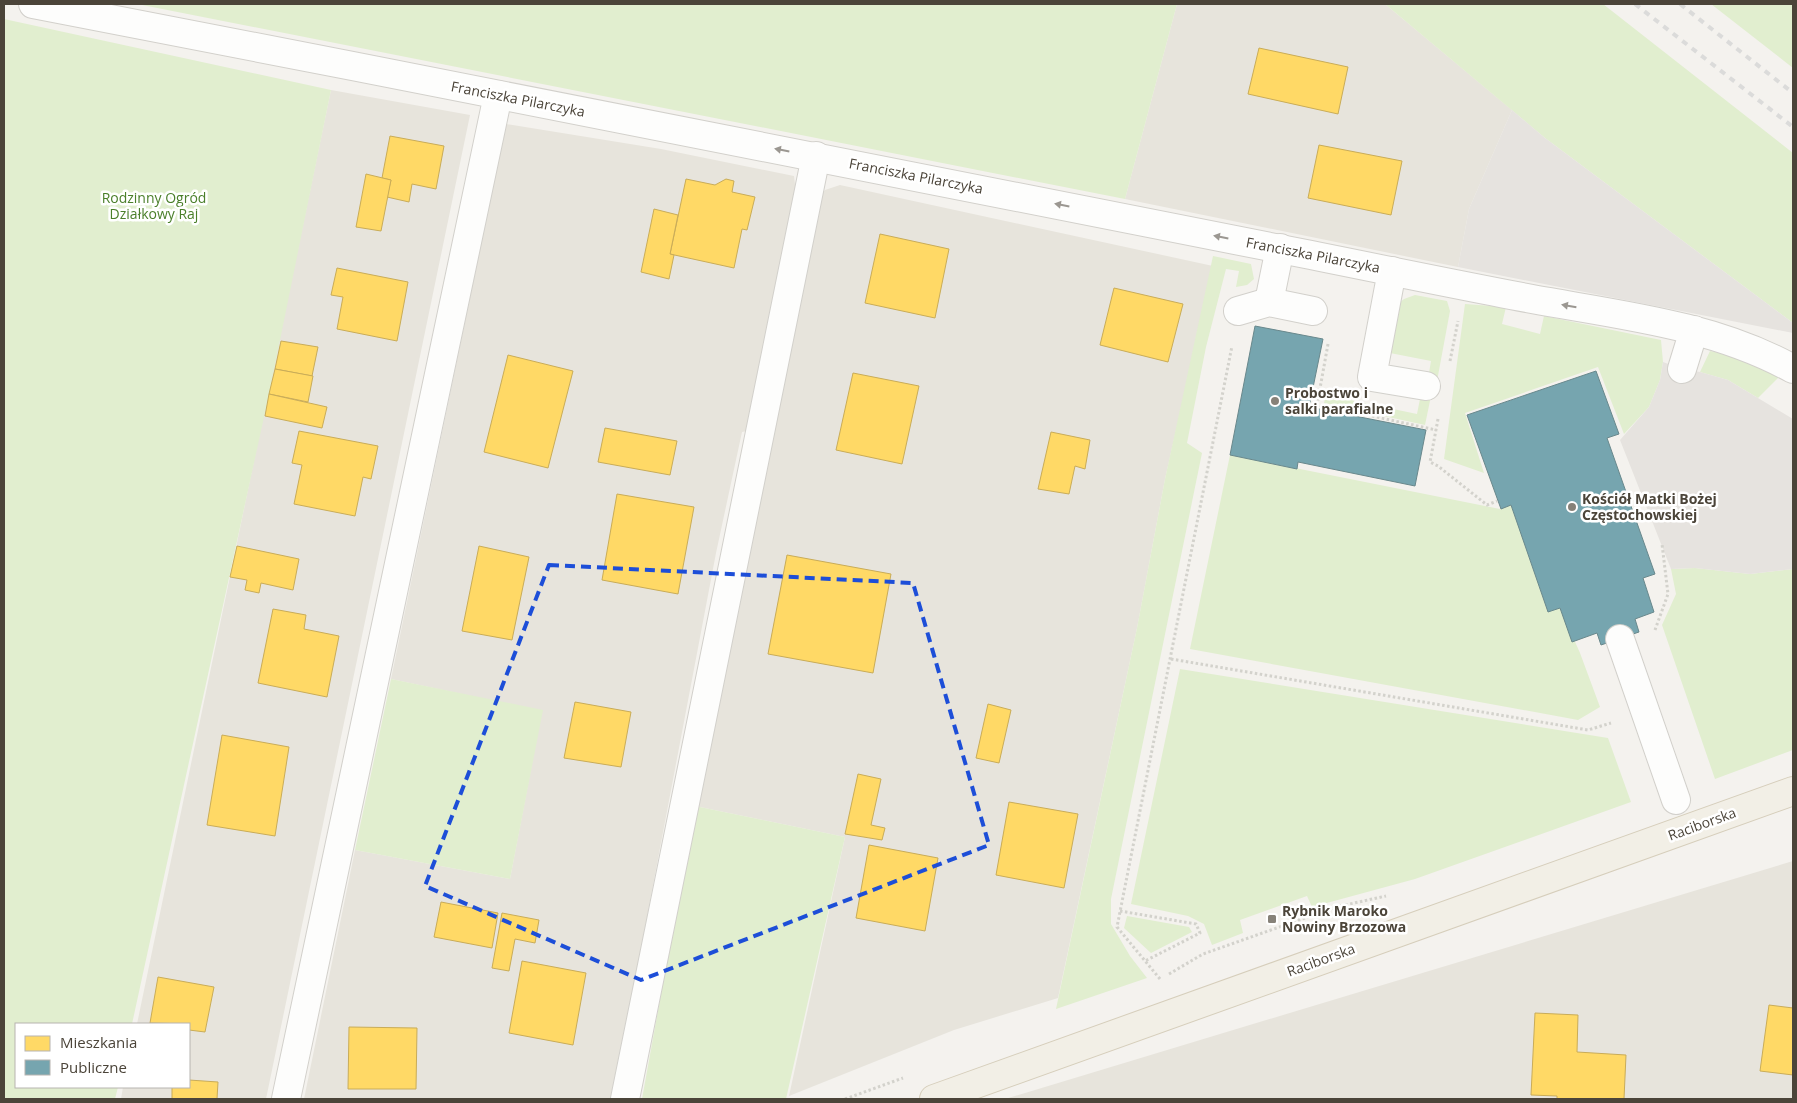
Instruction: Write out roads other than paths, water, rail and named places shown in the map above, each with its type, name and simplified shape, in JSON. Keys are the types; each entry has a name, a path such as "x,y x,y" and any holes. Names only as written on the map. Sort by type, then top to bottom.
{"main road":[{"name":"Raciborska","path":"934,1099 1793,791"}],"street":[{"name":"Franciszka Pilarczyka","path":"33,4 816,156 1474,288 1617,314 1694,330 1767,354 1793,368"},
{"path":"286,1099 498,95"},
{"path":"625,1099 816,156"},
{"path":"1269,302 1280,248"},
{"path":"1392,271 1372,378 1426,386"},
{"path":"1238,311 1269,302 1313,311"},
{"path":"1682,369 1694,330"},
{"path":"1620,639 1676,800"}],"railway":[{"path":"1635,4 1793,127"},
{"path":"1680,4 1793,93"}],"place":[{"name":"Probostwo i salki parafialne","path":"1275,401"},
{"name":"Kościół Matki Bożej Częstochowskiej","path":"1572,507"},
{"name":"Rybnik Maroko Nowiny Brzozowa","path":"1272,919"}],"park label":[{"name":"Rodzinny Ogród Działkowy Raj","path":"154,206"}]}
